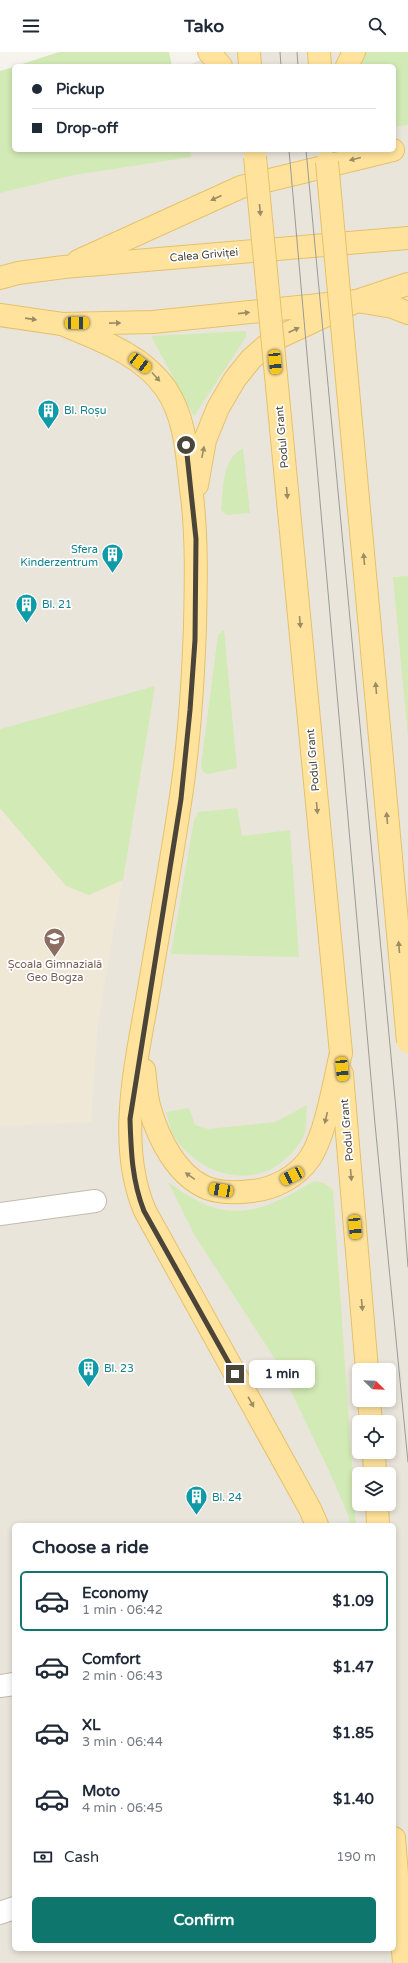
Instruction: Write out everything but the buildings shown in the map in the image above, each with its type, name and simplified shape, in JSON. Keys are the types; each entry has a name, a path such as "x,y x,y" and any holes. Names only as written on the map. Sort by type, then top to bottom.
{"main road":[{"path":"209,52 219,64"},
{"path":"249,52 250,64"},
{"path":"319,52 320,64"},
{"path":"348,64 354,52"},
{"path":"396,149 408,146"},
{"name":"Podul Grant","path":"254,152 340,1053 366,1363"},
{"path":"64,267 241,187 385,152"},
{"path":"327,154 408,1042"},
{"name":"Calea Griviței","path":"6,275 64,267 408,238"},
{"path":"193,504 205,440 218,408 235,379 251,359 272,340 357,301 408,284"},
{"path":"0,315 62,324 152,322 357,301 393,307 408,312"},
{"path":"62,324 122,350 149,369 166,389 184,430 196,539 196,600 190,710 181,799 140,1044 130,1119 133,1172 138,1195 144,1211 310,1509 315,1523"},
{"path":"140,1044 149,1108 164,1148 184,1172 206,1188 236,1193 267,1190 292,1176 310,1158 324,1126 340,1053"},
{"path":"377,1511 378,1523"},
{"path":"396,1863 404,1963"}],"street":[{"path":"0,1214 95,1201"},
{"path":"0,1686 12,1684"},
{"path":"0,1913 12,1909"}],"shaded area":[{"path":"217,52 408,52 408,1963 0,1963 0,153 12,150 12,152 396,152 396,64 191,64"},
{"name":"Școala Gimnazială Geo Bogza","path":"155,686 98,1022 91,1122 0,1126 0,729"}],"green space":[{"path":"59,52 169,52 172,64 22,64"},
{"path":"341,52 408,52 408,125 396,127 396,64 343,64"},
{"path":"12,68 12,152 190,152 191,157 74,175 0,193 0,71"},
{"path":"246,331 246,337 194,416 151,336"},
{"path":"243,448 250,513 227,515 221,510 225,475 231,460 236,453"},
{"path":"408,576 408,738 393,577"},
{"path":"224,630 237,768 208,774 203,772 201,766 218,635"},
{"path":"155,686 123,880 89,895 66,886 0,808 0,729"},
{"path":"237,808 242,836 290,830 299,957 171,954 194,820 198,812"},
{"path":"307,1105 304,1135 292,1152 283,1161 269,1170 255,1175 240,1176 225,1174 210,1168 185,1150 173,1135 166,1112 189,1108 195,1125 208,1129 275,1122"},
{"path":"314,1181 324,1183 333,1190 352,1467 352,1511 355,1511 356,1523 350,1523 349,1517 331,1475 277,1362 195,1236 168,1182 192,1198 212,1207 243,1211 271,1203"}],"tram line":[{"path":"280,52 281,64"},
{"path":"297,52 298,64"},
{"path":"289,152 375,1124 408,1462"},
{"path":"306,152 397,1120 408,1267"}],"place":[{"name":"Bl. Roșu","path":"49,430"},
{"name":"Sfera Kinderzentrum","path":"113,574"},
{"name":"Bl. 21","path":"26,624"},
{"name":"Școala Gimnazială Geo Bogza","path":"55,958"},
{"name":"Bl. 23","path":"88,1388"},
{"name":"Bl. 24","path":"196,1516"}],"route":[{"path":"186,445 196,539 194,667 181,799 140,1044 130,1119 131,1145 133,1172 138,1195 144,1211 235,1374"}]}
